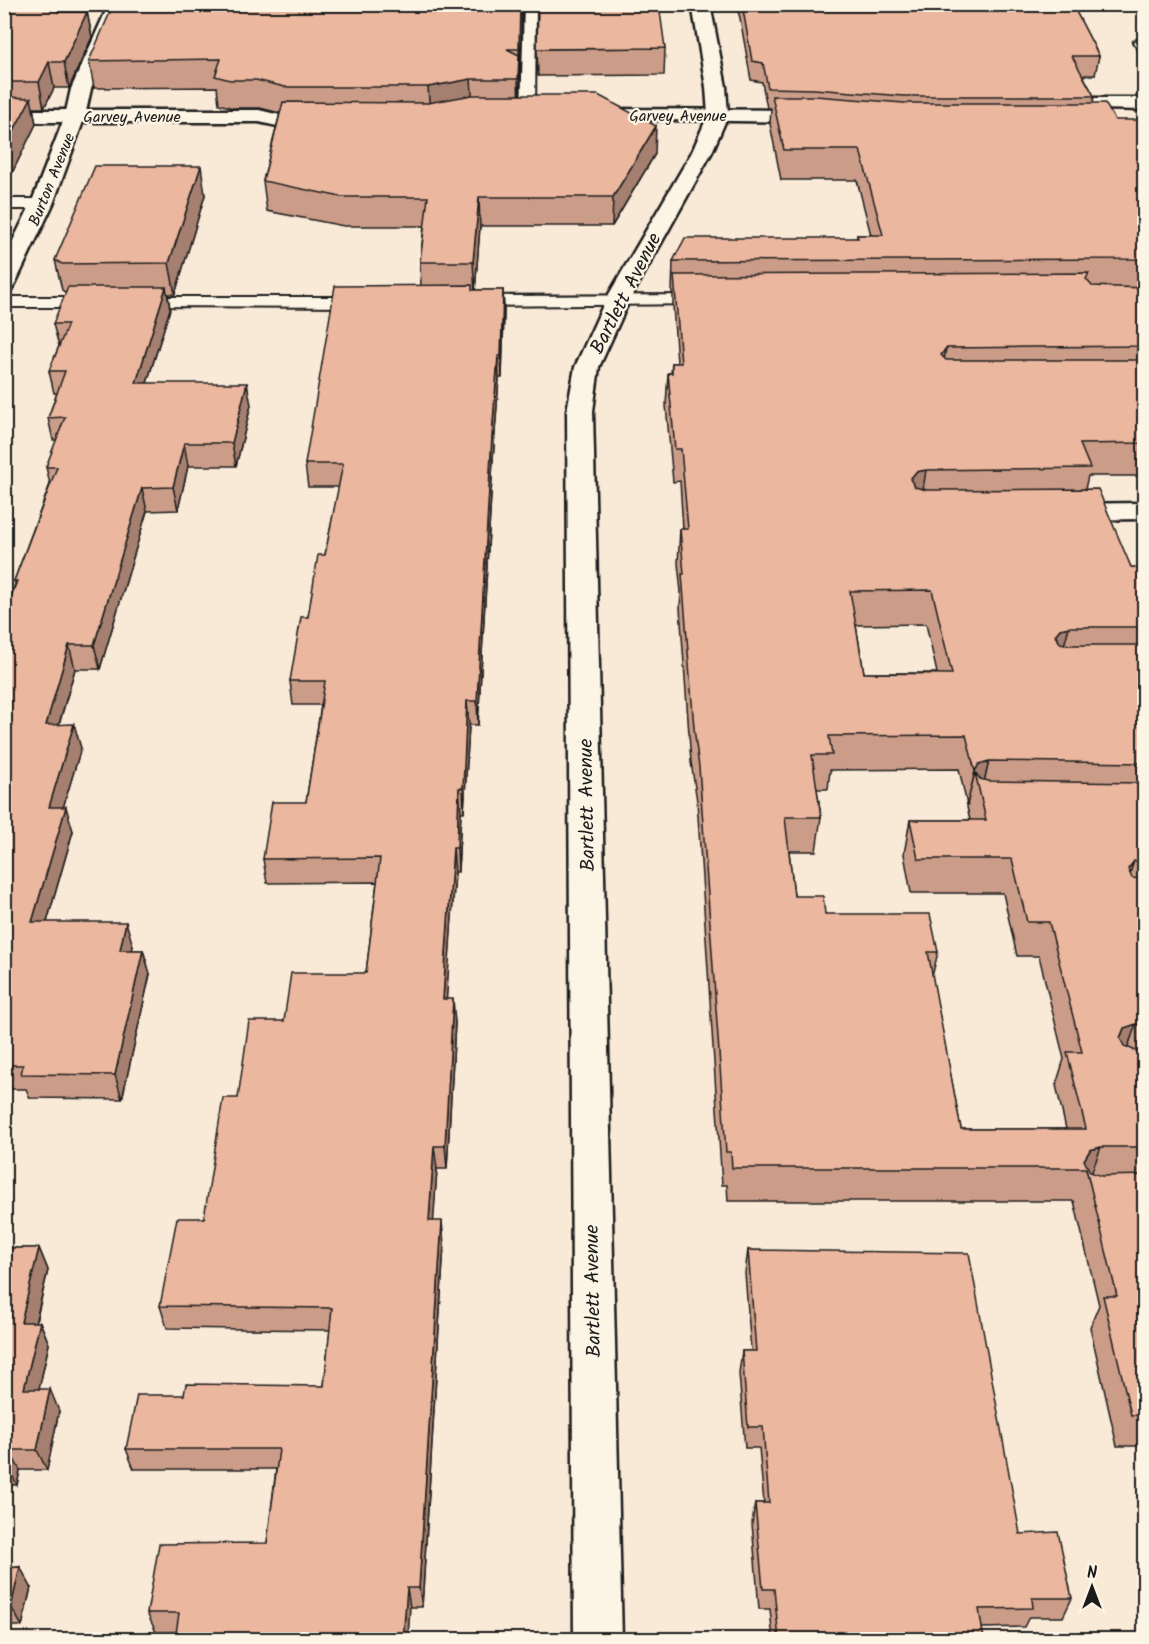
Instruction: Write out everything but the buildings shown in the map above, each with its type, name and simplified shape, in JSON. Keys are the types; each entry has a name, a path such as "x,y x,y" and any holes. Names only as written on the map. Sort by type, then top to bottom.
{"street":[{"name":"Burton Avenue","path":"4,284 42,204 75,116 81,89 118,4"},
{"name":"Bartlett Avenue","path":"598,1640 580,411 587,368 617,301 702,152 718,115 716,87 701,4"},
{"name":"Garvey Avenue","path":"259,116 287,104 323,104"},
{"path":"1048,104 1144,104"},
{"path":"506,115 552,115"},
{"name":"Garvey Avenue","path":"575,115 833,115"},
{"name":"Garvey Avenue","path":"4,116 259,116 288,123 335,123"},
{"path":"1063,123 1144,123"},
{"path":"1039,512 1144,511"}],"lane":[{"path":"528,115 530,4"},
{"path":"4,204 42,204"},
{"path":"452,302 722,300"},
{"path":"4,302 381,302"}]}
